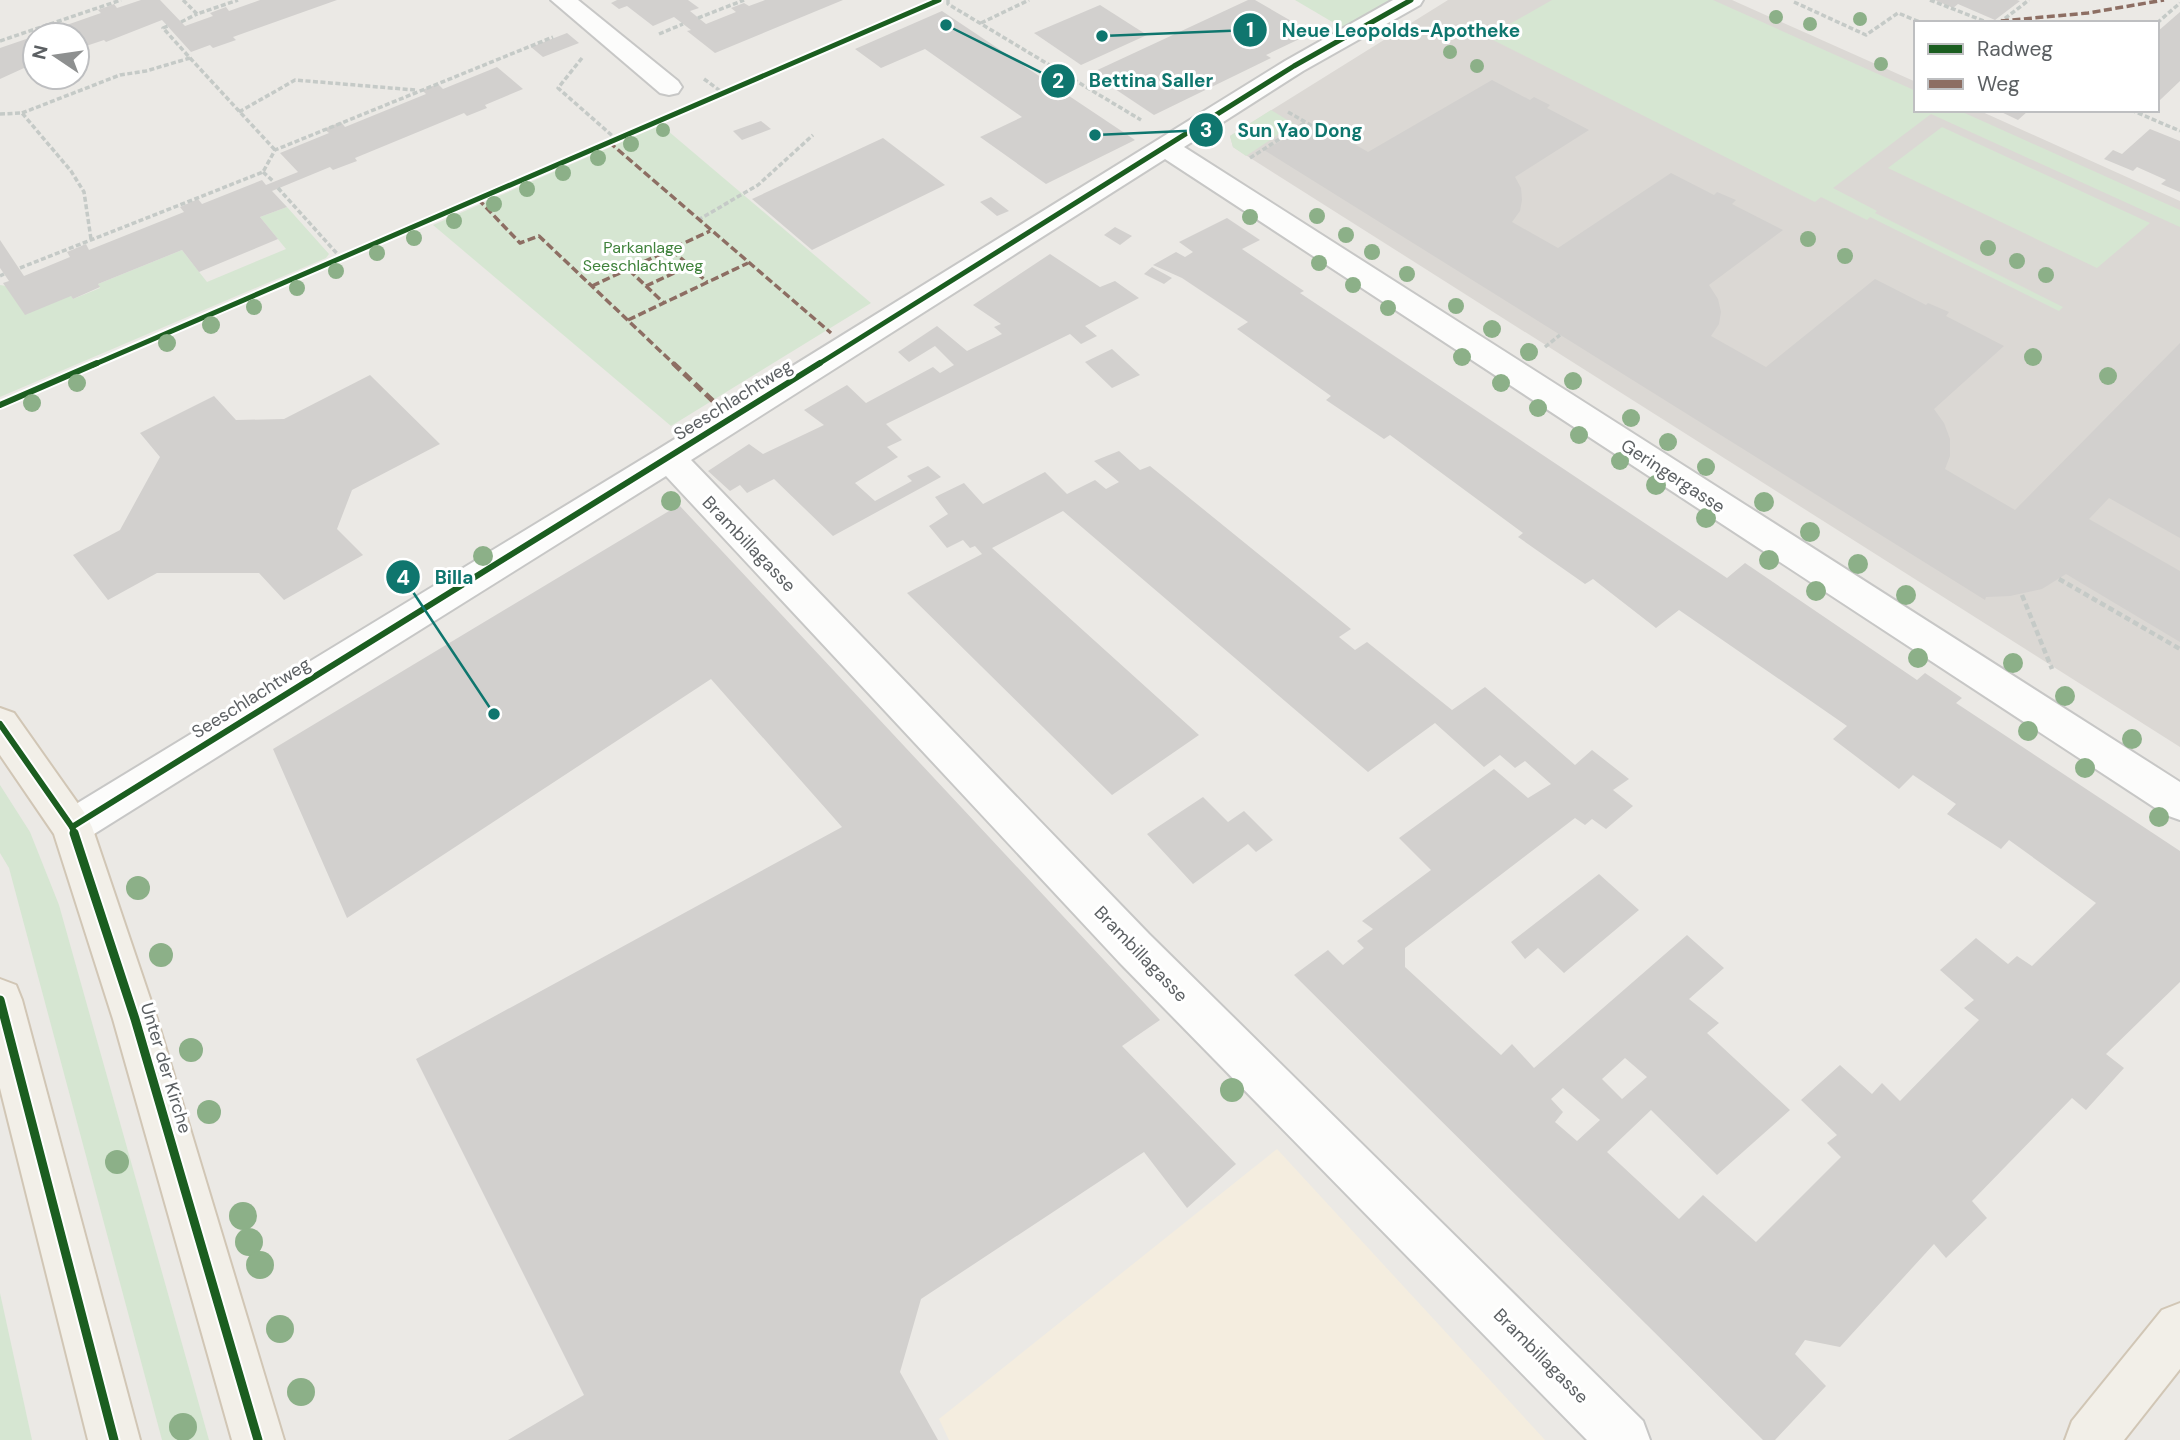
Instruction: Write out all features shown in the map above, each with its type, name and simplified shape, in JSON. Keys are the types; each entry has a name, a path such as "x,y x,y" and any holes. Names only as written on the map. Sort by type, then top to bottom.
{"main road":[{"name":"Unter der Kirche","path":"0,724 72,827 135,1019 258,1440"},
{"path":"0,999 114,1440"},
{"path":"2091,1440 2180,1328"}],"street":[{"path":"563,0 669,87"},
{"name":"Seeschlachtweg","path":"72,827 668,458 1156,136 1294,66 1411,0"},
{"name":"Geringergasse","path":"1156,136 2180,803"},
{"name":"Brambillagasse","path":"668,458 1134,948 1624,1440"}],"path":[{"path":"0,41 121,0"},
{"path":"183,0 197,14"},
{"path":"181,22 238,0"},
{"path":"698,18 744,0"},
{"path":"948,0 948,4 1138,117 1156,136"},
{"path":"980,23 1029,0"},
{"path":"1930,0 1984,21"},
{"path":"2002,21 2029,0"},
{"path":"2159,21 2179,1"},
{"path":"1794,2 1866,35 1898,13 1917,21"},
{"path":"649,38 683,24"},
{"path":"168,26 163,28 275,150"},
{"path":"20,268 263,172 275,150 557,35"},
{"path":"584,57 558,88 616,139"},
{"path":"0,114 22,113 120,75 146,71 190,58"},
{"path":"240,112 295,80 417,90"},
{"path":"1284,110 1314,127"},
{"path":"2136,112 2180,131"},
{"path":"22,113 71,171 84,192 92,239"},
{"path":"1241,164 1306,122"},
{"path":"698,220 758,185 813,135"},
{"path":"263,172 274,182"},
{"path":"278,188 341,258"},
{"path":"1546,346 1560,335"},
{"path":"2059,579 2180,649"},
{"path":"2022,595 2055,676"}],"shaded area":[{"path":"1448,0 1732,0 1914,81 1914,112 1982,112 2180,201 2180,747 1233,147 1230,136"},
{"path":"1277,1149 1545,1440 949,1440 939,1419"}],"green space":[{"path":"1295,0 1411,0 1351,33"},
{"path":"1552,0 1713,0 1914,90 1914,112 1962,112 2180,210 2180,227 1931,114 1833,188 1877,211 1875,213 2063,307 2059,311 1870,217 1867,220 1821,197 1815,202 1487,37"},
{"path":"1271,110 1294,124 1246,156 1233,147 1230,136"},
{"name":"Parkanlage Seeschlachtweg","path":"661,125 871,303 671,426 433,225"},
{"path":"1942,127 2150,223 2097,268 1888,168"},
{"path":"287,207 329,254 326,258 0,397 0,285 71,296 73,299 100,288 98,284 182,250 207,282 286,249 260,217"},
{"path":"0,785 30,832 59,905 209,1440 162,1440 9,868 0,853"},
{"path":"0,1293 32,1440 0,1440"}],"building":[{"path":"141,0 160,0 185,26 213,16 210,13 226,7 229,11 260,0 337,0 233,37 236,40 191,52 162,20 106,42 104,40 91,44 91,21 78,21 101,13 98,10 114,4 117,8"},
{"path":"617,0 688,0 699,8 690,11 706,24 736,12 731,8 744,3 749,6 765,0 843,0 715,53 674,17 653,26 627,6 619,9 611,3"},
{"path":"1248,0 1255,0 1312,33 1266,55 1271,58 1154,115 1091,73"},
{"path":"1935,0 2020,1 1995,20 1958,4 1953,8"},
{"path":"1100,5 1147,35 1081,65 1034,33"},
{"path":"942,11 1135,140 1046,184 980,137 1022,117 925,49 881,68 855,49"},
{"path":"2180,12 2180,81 2160,100 2159,100 2159,30"},
{"path":"567,33 579,43 543,57 531,47"},
{"path":"21,41 21,69 0,79 0,48"},
{"path":"497,67 523,89 485,105 487,108 467,116 464,113 355,158 357,161 333,170 330,167 272,191 287,207 260,217 278,239 199,272 182,250 98,284 100,287 73,299 71,296 25,315 3,283 9,281 0,268 0,240 24,276 70,257 67,252 86,244 89,250 184,212 180,207 198,199 202,204 262,180 266,185 298,172 280,153 329,133 324,129 341,122 345,127 426,94 422,90 438,84 443,89"},
{"path":"1492,80 1530,100 1534,97 1550,105 1547,108 1589,130 1515,177 1521,188 1522,200 1520,211 1512,222 1558,248 1671,173 1714,195 1717,192 1736,200 1732,204 1783,230 1709,285 1718,299 1721,312 1719,324 1711,336 1766,367 1875,279 1926,305 1928,303 1949,312 1946,316 2004,346 1934,409 1944,423 1950,439 1950,456 1945,469 2015,510 2180,343 2180,538 2109,498 2089,519 2180,571 2180,642 2066,574 2042,589 2010,596 1986,597 1985,600 1264,150 1305,128 1309,130 1320,124 1368,152"},
{"path":"2001,112 2027,112 2018,120"},
{"path":"761,121 771,129 742,140 733,131"},
{"path":"2150,129 2180,141 2180,192 2161,184 2166,180 2137,167 2133,171 2104,159 2113,150 2122,154"},
{"path":"883,138 945,185 812,250 752,199"},
{"path":"991,197 1009,211 997,216 980,202"},
{"path":"1227,218 1260,240 1242,249 1304,291 1300,293 1727,578 1745,563 1917,680 1925,673 1962,698 1956,703 2180,851 2180,982 2106,1054 2124,1068 2086,1110 2072,1098 1972,1201 1987,1218 1946,1258 1934,1244 1840,1347 1805,1340 1795,1354 1826,1386 1775,1440 1763,1440 1294,975 1328,950 1343,965 1364,948 1357,941 1373,929 1362,921 1431,870 1399,838 1494,769 1528,798 1551,784 1525,761 1515,768 1500,755 1484,767 1435,723 1368,772 1063,511 992,548 1199,735 1112,795 907,593 982,554 975,546 970,548 963,540 947,548 929,526 948,514 935,497 964,483 983,504 1045,472 1067,494 1095,480 1106,489 1119,482 1094,461 1119,451 1140,470 1150,466 1351,629 1339,637 1355,650 1367,642 1452,710 1485,687 1575,765 1592,750 1629,779 1613,790 1633,806 1606,829 1592,819 1585,825 1575,818 1405,948 1405,967 1501,1055 1512,1044 1534,1068 1687,935 1724,968 1689,999 1719,1023 1707,1033 1790,1110 1717,1175 1651,1110 1607,1152 1679,1219 1703,1195 1756,1242 1841,1157 1827,1143 1837,1135 1801,1100 1840,1065 1872,1094 1882,1083 1900,1101 1979,1020 1964,1008 1974,1000 1940,970 1976,938 2008,964 2017,956 2032,966 2096,903 2009,840 2001,849 1947,814 1956,804 1913,775 1899,789 1833,739 1847,726 1679,610 1656,628 1593,579 1585,584 1518,537 1523,533 1390,435 1384,439 1326,400 1331,396 1237,329 1248,322 1182,278 1153,265 1176,252 1185,257 1193,252 1179,242","holes":["1625,1058 1647,1077 1622,1099 1602,1079","1563,1088 1600,1120 1577,1141 1555,1122 1563,1112 1551,1099"]},
{"path":"1115,227 1132,236 1120,245 1104,235"},
{"path":"1050,254 1100,287 1115,281 1139,298 1085,326 1097,336 1081,344 1070,334 886,424 902,440 887,447 898,457 855,483 875,501 912,481 907,476 928,466 941,477 833,536 774,479 747,493 740,485 730,491 708,471 749,444 763,454 824,425 804,410 847,385 866,403 933,367 940,373 954,365 935,346 909,362 898,352 937,326 967,351 1002,334 994,327 1001,324 973,305"},
{"path":"1152,267 1172,278 1164,284 1144,274"},
{"path":"1112,349 1140,375 1112,388 1085,362"},
{"path":"370,375 440,444 352,490 337,529 363,555 284,600 259,573 157,573 108,600 73,555 120,530 160,457 140,433 214,396 236,420 284,419"},
{"path":"679,505 1160,1020 1122,1046 1236,1164 1187,1208 1144,1152 921,1299 900,1372 938,1440 508,1440 584,1395 416,1059 842,827 711,679 347,918 273,749"},
{"path":"1203,797 1228,822 1244,811 1273,840 1256,852 1248,844 1193,884 1147,834"},
{"path":"1599,874 1639,910 1564,973 1538,948 1525,959 1511,942"}],"marked path":[{"path":"2001,21 2088,13 2164,0"},
{"path":"609,142 831,333"},
{"path":"478,199 520,243 539,236 714,402"},
{"path":"592,286 710,231"},
{"path":"672,250 707,282"},
{"path":"628,320 748,263"},
{"path":"646,286 689,266"},
{"path":"629,270 664,303"}],"cycle path":[{"path":"0,405 939,0"},
{"path":"72,827 669,458 1294,66 1411,0"},
{"path":"0,724 72,827 135,1019 258,1440"},
{"path":"0,1000 114,1440"}],"place":[{"name":"Bettina Saller","path":"946,25"},
{"name":"Neue Leopolds-Apotheke","path":"1102,36"},
{"name":"Sun Yao Dong","path":"1095,135"},
{"name":"Billa","path":"494,714"}]}
